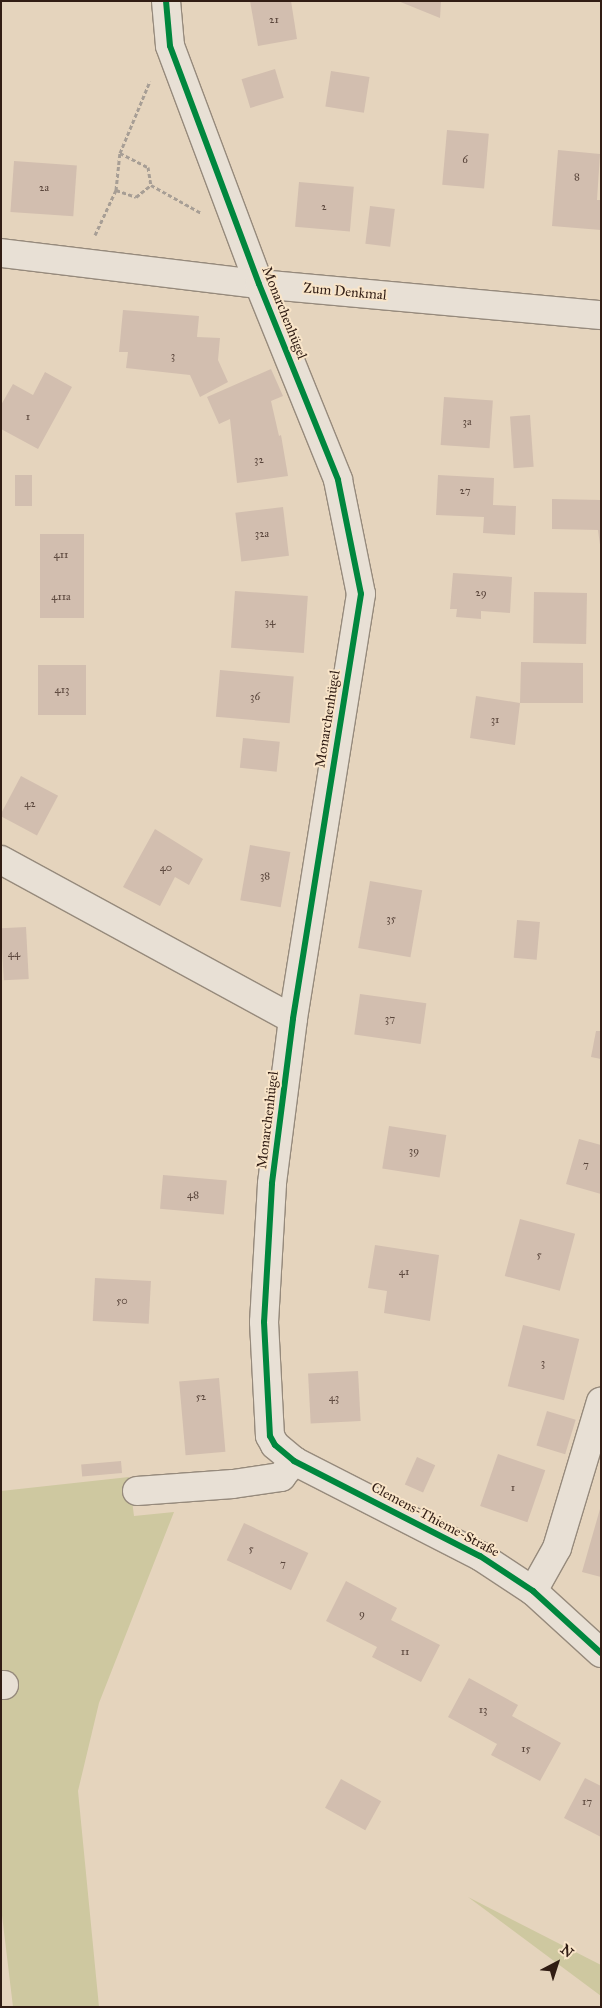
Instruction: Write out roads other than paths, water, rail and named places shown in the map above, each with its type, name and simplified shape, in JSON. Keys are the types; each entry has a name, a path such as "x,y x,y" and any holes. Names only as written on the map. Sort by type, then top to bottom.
{"street":[{"name":"Monarchenhügel","path":"166,1 170,46 259,284 338,480 361,594 293,1019 272,1184 264,1322 270,1436 275,1445 294,1461"},
{"name":"Zum Denkmal","path":"1,253 259,284 601,316"},
{"path":"1,860 293,1019"},
{"path":"533,1592 557,1548 601,1401"},
{"path":"137,1491 281,1477 294,1461"},
{"name":"Clemens-Thieme-Straße","path":"294,1461 463,1547 533,1592 601,1653"}]}
